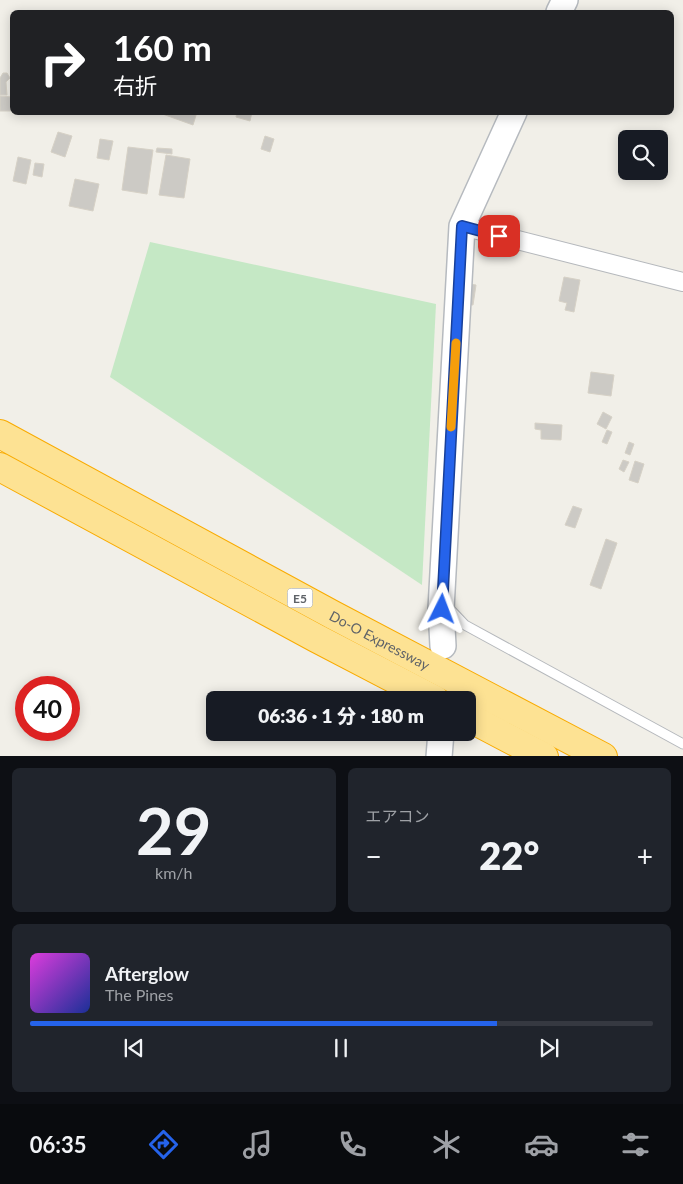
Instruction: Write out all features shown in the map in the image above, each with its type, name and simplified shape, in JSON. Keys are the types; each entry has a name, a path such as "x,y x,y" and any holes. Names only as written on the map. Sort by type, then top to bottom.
{"highway":[{"name":"Do-O Expressway","path":"0,434 333,615 603,756"},
{"name":"Do-O Expressway","path":"0,466 316,638 418,691"},
{"path":"476,721 544,756"}],"street":[{"path":"443,646 442,601 462,226 513,115"},
{"path":"462,226 683,282"},
{"path":"439,756 440,741"}],"lane":[{"path":"442,601 464,625 683,744"}],"green space":[{"path":"150,242 436,304 422,585 110,377"}],"building":[{"path":"3,73 7,73 10,78 6,82 7,95 0,95 0,78"},
{"path":"0,96 10,97 10,111 0,111"},
{"path":"165,115 196,115 193,125"},
{"path":"236,115 251,115 250,121 236,117"},
{"path":"58,132 72,136 65,157 51,152"},
{"path":"265,136 274,139 270,152 261,149"},
{"path":"100,139 113,141 109,160 97,158"},
{"path":"128,147 153,150 147,194 122,190"},
{"path":"157,148 172,149 172,154 156,152"},
{"path":"166,155 190,159 184,198 159,195"},
{"path":"18,157 31,160 26,184 13,181"},
{"path":"35,163 44,164 42,177 33,175"},
{"path":"75,179 99,184 93,211 69,206"},
{"path":"564,277 580,280 574,312 565,310 567,303 559,301"},
{"path":"464,283 476,285 473,305 461,304"},
{"path":"591,372 614,375 611,396 588,393"},
{"path":"603,412 612,417 606,429 597,424"},
{"path":"535,423 562,425 561,440 541,439 541,430 535,429"},
{"path":"607,430 612,432 607,444 602,442"},
{"path":"629,442 634,444 630,455 625,453"},
{"path":"623,460 629,462 624,472 619,469"},
{"path":"635,461 644,464 638,483 629,480"},
{"path":"573,506 582,509 575,528 565,525"},
{"path":"606,539 617,543 601,589 590,585"}],"slow traffic":[{"path":"451,427 456,343"}],"route":[{"path":"442,609 462,226 499,236"}]}
